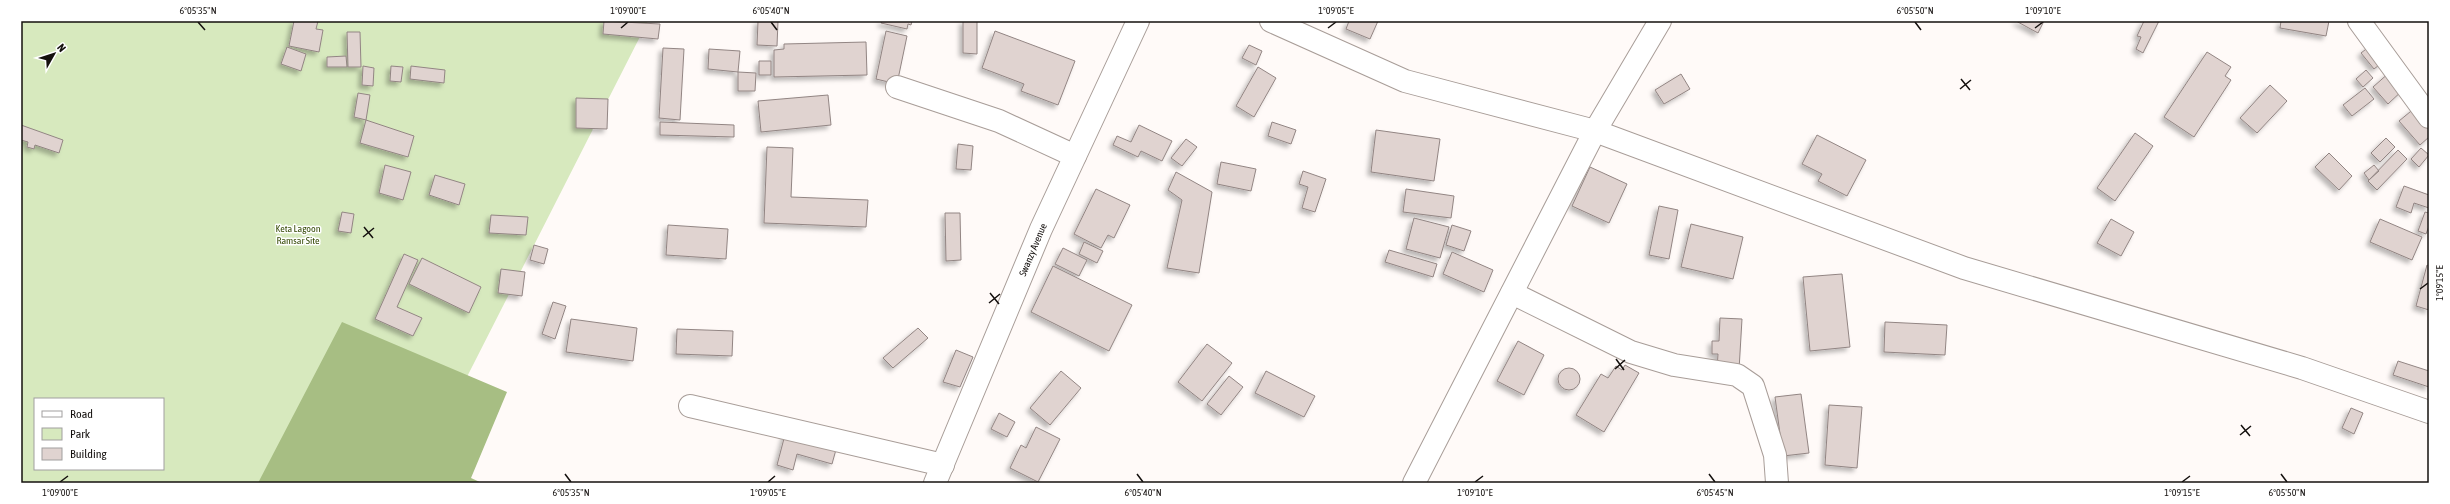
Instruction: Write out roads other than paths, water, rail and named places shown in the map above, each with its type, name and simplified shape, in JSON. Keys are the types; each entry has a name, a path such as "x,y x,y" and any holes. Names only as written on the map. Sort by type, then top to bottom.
{"street":[{"name":"Swanzy Avenue","path":"939,474 1041,230 1138,21"},
{"path":"1271,21 1405,81 1596,131 1964,268 2302,368 2429,412"},
{"path":"1414,483 1596,131 1660,21"},
{"path":"2359,21 2429,117"},
{"path":"897,87 998,121 1076,156"},
{"path":"1512,293 1631,352 1674,365 1737,375 1753,386 1775,455 1777,483"},
{"path":"690,406 939,474"}],"park label":[{"name":"Keta Lagoon Ramsar Site","path":"298,234"}]}
